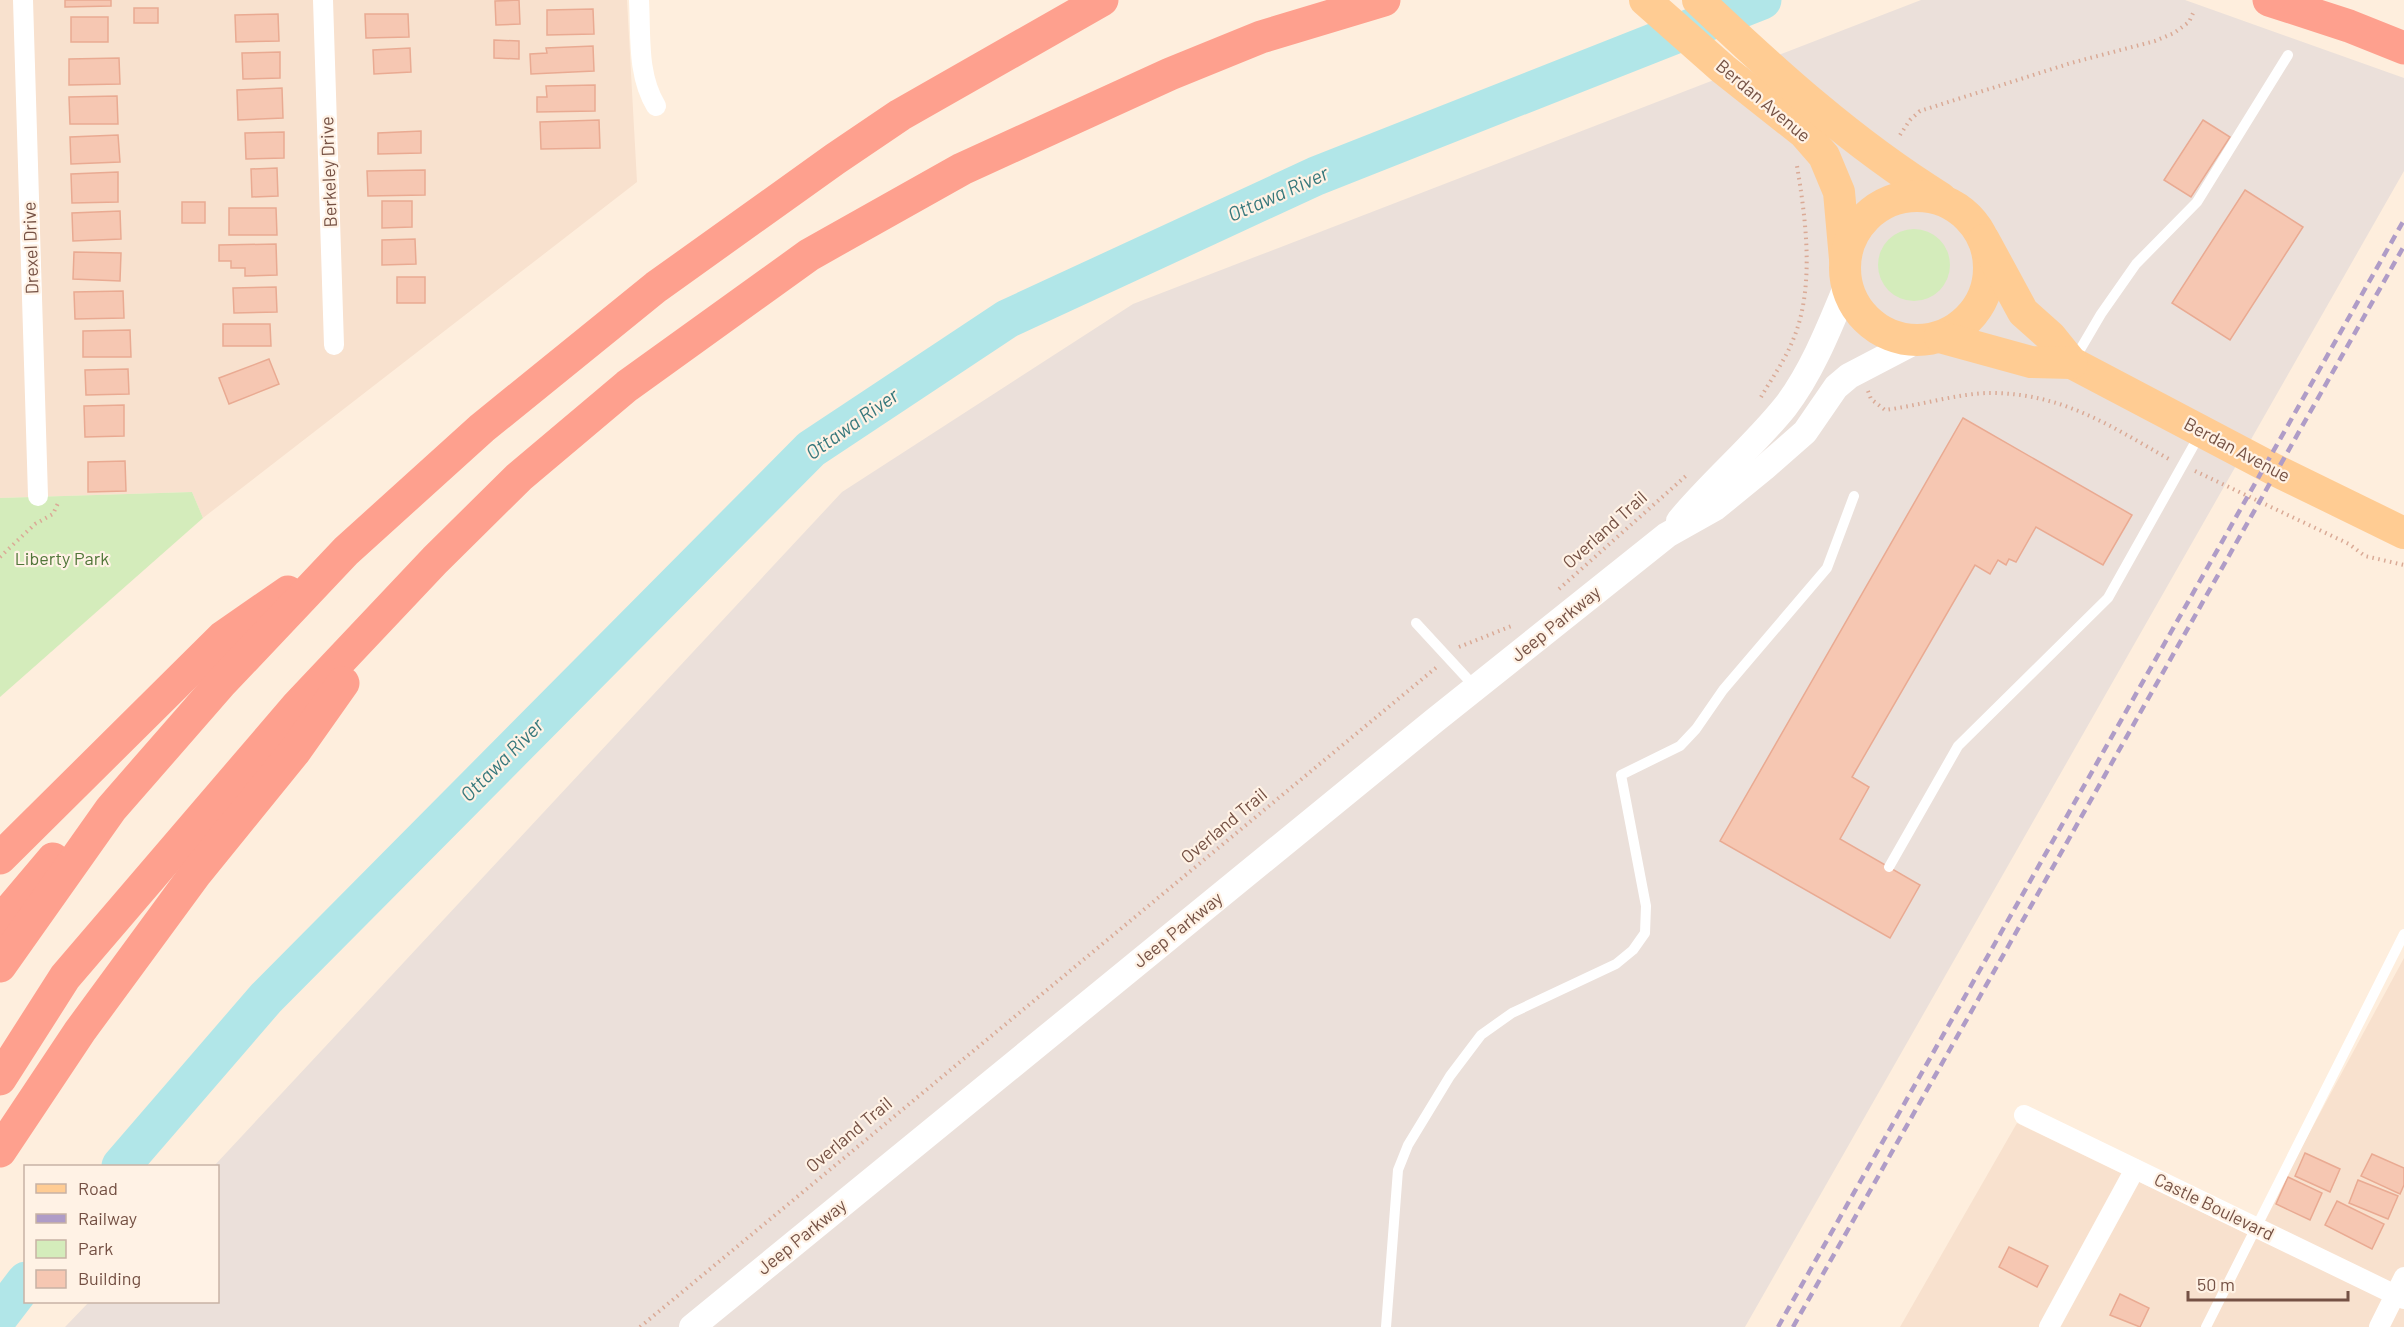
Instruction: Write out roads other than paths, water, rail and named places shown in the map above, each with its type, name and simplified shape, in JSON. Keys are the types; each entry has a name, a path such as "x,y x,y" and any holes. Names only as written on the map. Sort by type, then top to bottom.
{"highway":[{"path":"0,966 111,809 221,683 346,551 482,428 656,287 900,115 1102,0"},
{"path":"0,1079 65,977 298,705 416,580 519,477 627,387 809,255 962,169 1170,74 1261,37 1384,0"},
{"path":"2269,0 2349,26 2404,48"},
{"path":"0,858 223,637 346,551"},
{"path":"0,1150 87,1022 196,873 294,752 416,580"},
{"path":"0,922 45,866 111,809"}],"main road":[{"name":"Berdan Avenue","path":"1698,0 1756,56 1871,150 1953,206"},
{"name":"Berdan Avenue","path":"1649,4 1723,69 1804,134 1824,156 1839,192 1846,273"},
{"path":"1907,197 1930,197 1953,206 1971,220 1984,240 1990,264 1988,287 1977,309 1961,326 1928,339 1893,336 1872,325 1856,307 1846,273 1852,238 1865,219 1884,205 1907,197"},
{"name":"Berdan Avenue","path":"1984,240 2023,312 2051,337 2072,363 2404,533"},
{"name":"Berdan Avenue","path":"1928,339 2031,362 2072,363"}],"street":[{"name":"Drexel Drive","path":"23,0 38,496"},
{"name":"Berkeley Drive","path":"323,0 334,345"},
{"path":"639,0 643,76 647,91 656,106"},
{"name":"Jeep Parkway","path":"1667,535 1701,495 1753,446 1787,405 1811,364 1846,273"},
{"name":"Jeep Parkway","path":"692,1327 1476,688 1667,535 1715,508 1764,468 1805,432 1836,387 1849,376 1928,339"},
{"name":"Castle Boulevard","path":"2024,1115 2255,1227 2401,1290"},
{"path":"2049,1327 2135,1169"},
{"path":"2379,1327 2401,1290"}],"lane":[{"path":"2072,363 2101,314 2136,264 2197,202 2289,55"},
{"path":"1889,867 1958,747 2108,598 2202,431"},
{"path":"1386,1327 1398,1170 1407,1145 1450,1076 1481,1035 1512,1013 1616,964 1633,950 1645,933 1645,896 1621,775 1680,746 1696,729 1723,690 1827,568 1854,496"},
{"path":"1416,623 1476,688"},
{"path":"2206,1327 2404,934"}],"waterway":[{"name":"Ottawa River","path":"122,1165 266,998 811,449 1007,319 1316,176 1762,0"},
{"name":"Ottawa River","path":"0,1315 24,1284"}],"railway":[{"path":"1778,1327 2404,220"},
{"path":"1793,1327 2404,246"}],"park label":[{"name":"Liberty Park","path":"62,559"}]}
